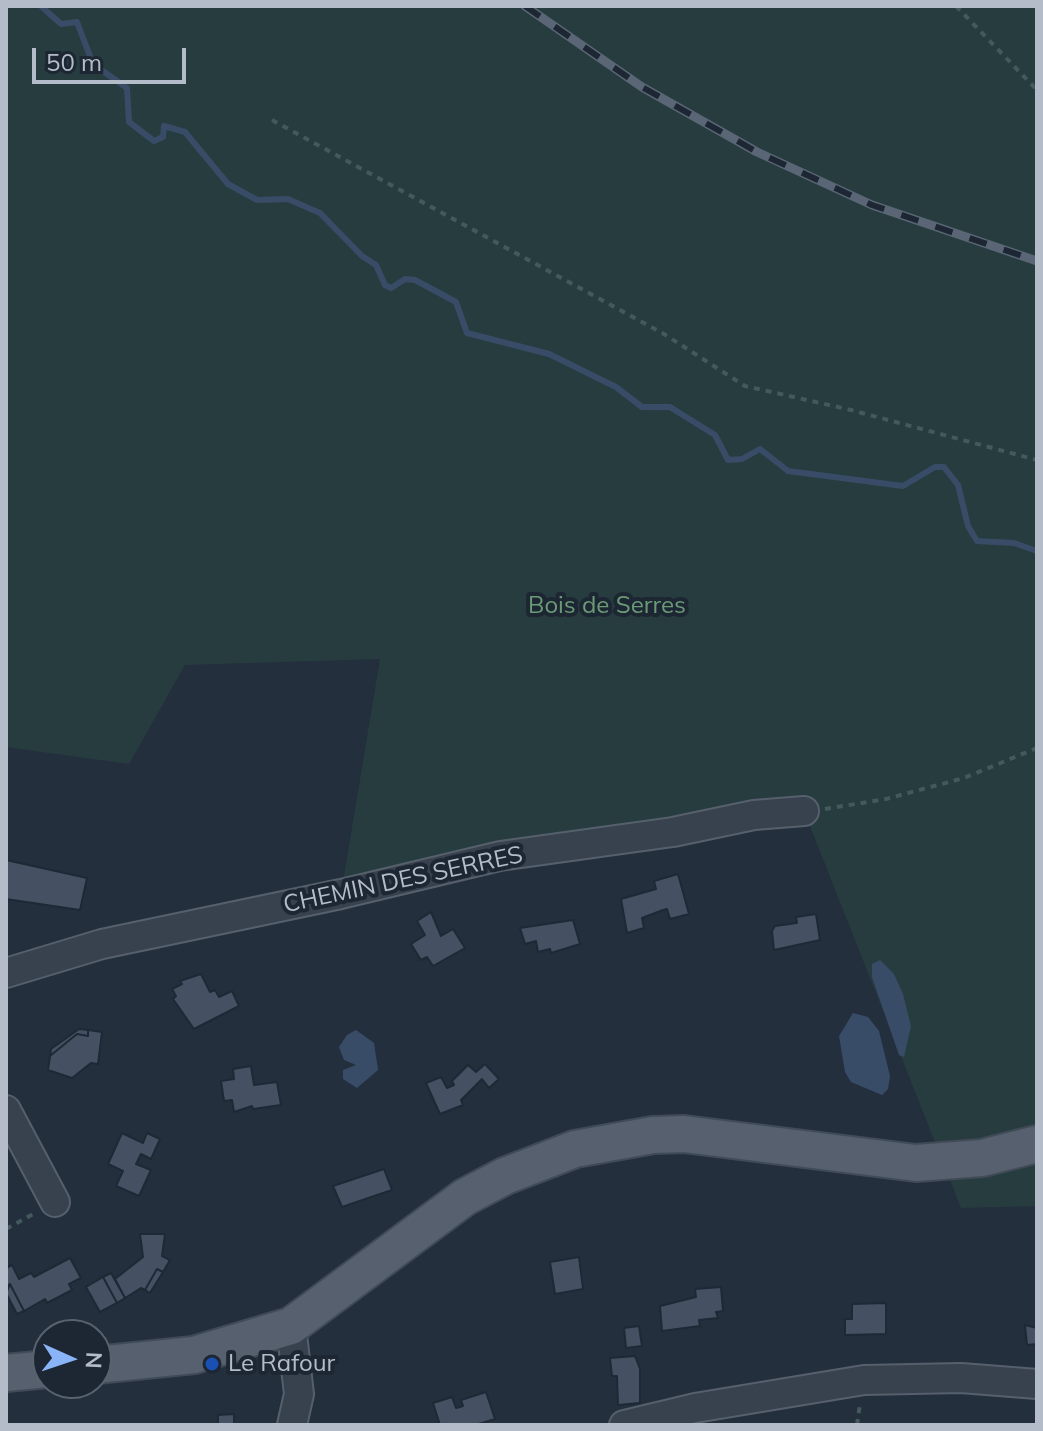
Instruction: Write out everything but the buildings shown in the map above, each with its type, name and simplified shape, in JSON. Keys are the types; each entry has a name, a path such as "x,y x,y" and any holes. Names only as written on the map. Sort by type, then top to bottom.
{"main road":[{"path":"112,1363 194,1355 291,1326 465,1197 505,1176 575,1149 653,1135 684,1134 916,1163 982,1158 1037,1144"},
{"path":"6,1373 32,1371"}],"street":[{"name":"CHEMIN DES SERRES","path":"6,973 102,944 341,894 490,857 673,832 754,815 804,811"},
{"path":"6,1110 55,1202"},
{"path":"291,1326 299,1394 292,1425"},
{"path":"624,1425 695,1408 864,1380 961,1378 1037,1384"}],"path":[{"path":"956,6 1037,90"},
{"path":"272,120 664,334 745,386 851,410 1037,460"},
{"path":"804,811 886,799 964,778 1037,748"},
{"path":"6,1229 55,1202"}],"green space":[{"name":"Bois de Serres","path":"6,6 1037,6 1037,1206 961,1208 804,811 341,894 380,659 185,665 129,764 6,747"}],"water":[{"path":"880,960 894,974 911,1026 904,1057 899,1055 872,977 872,964"},
{"path":"853,1013 868,1017 879,1031 890,1076 888,1089 882,1095 851,1082 845,1072 839,1036"},
{"path":"356,1030 374,1043 378,1070 357,1088 343,1079 343,1070 356,1065 344,1060 339,1047 347,1035"}],"waterway":[{"path":"41,6 61,24 77,22 93,64 127,88 129,122 154,141 163,137 164,126 185,132 228,184 257,200 288,199 320,213 362,256 376,265 385,285 391,288 405,279 415,280 456,302 467,333 549,354 616,387 642,407 670,407 715,435 728,460 742,459 760,449 788,471 903,486 935,467 944,467 958,485 968,526 977,541 1014,543 1037,551"}],"railway":[{"path":"525,6 642,87 757,152 872,205 1037,261"}],"place":[{"name":"Le Rafour","path":"212,1364"}]}
